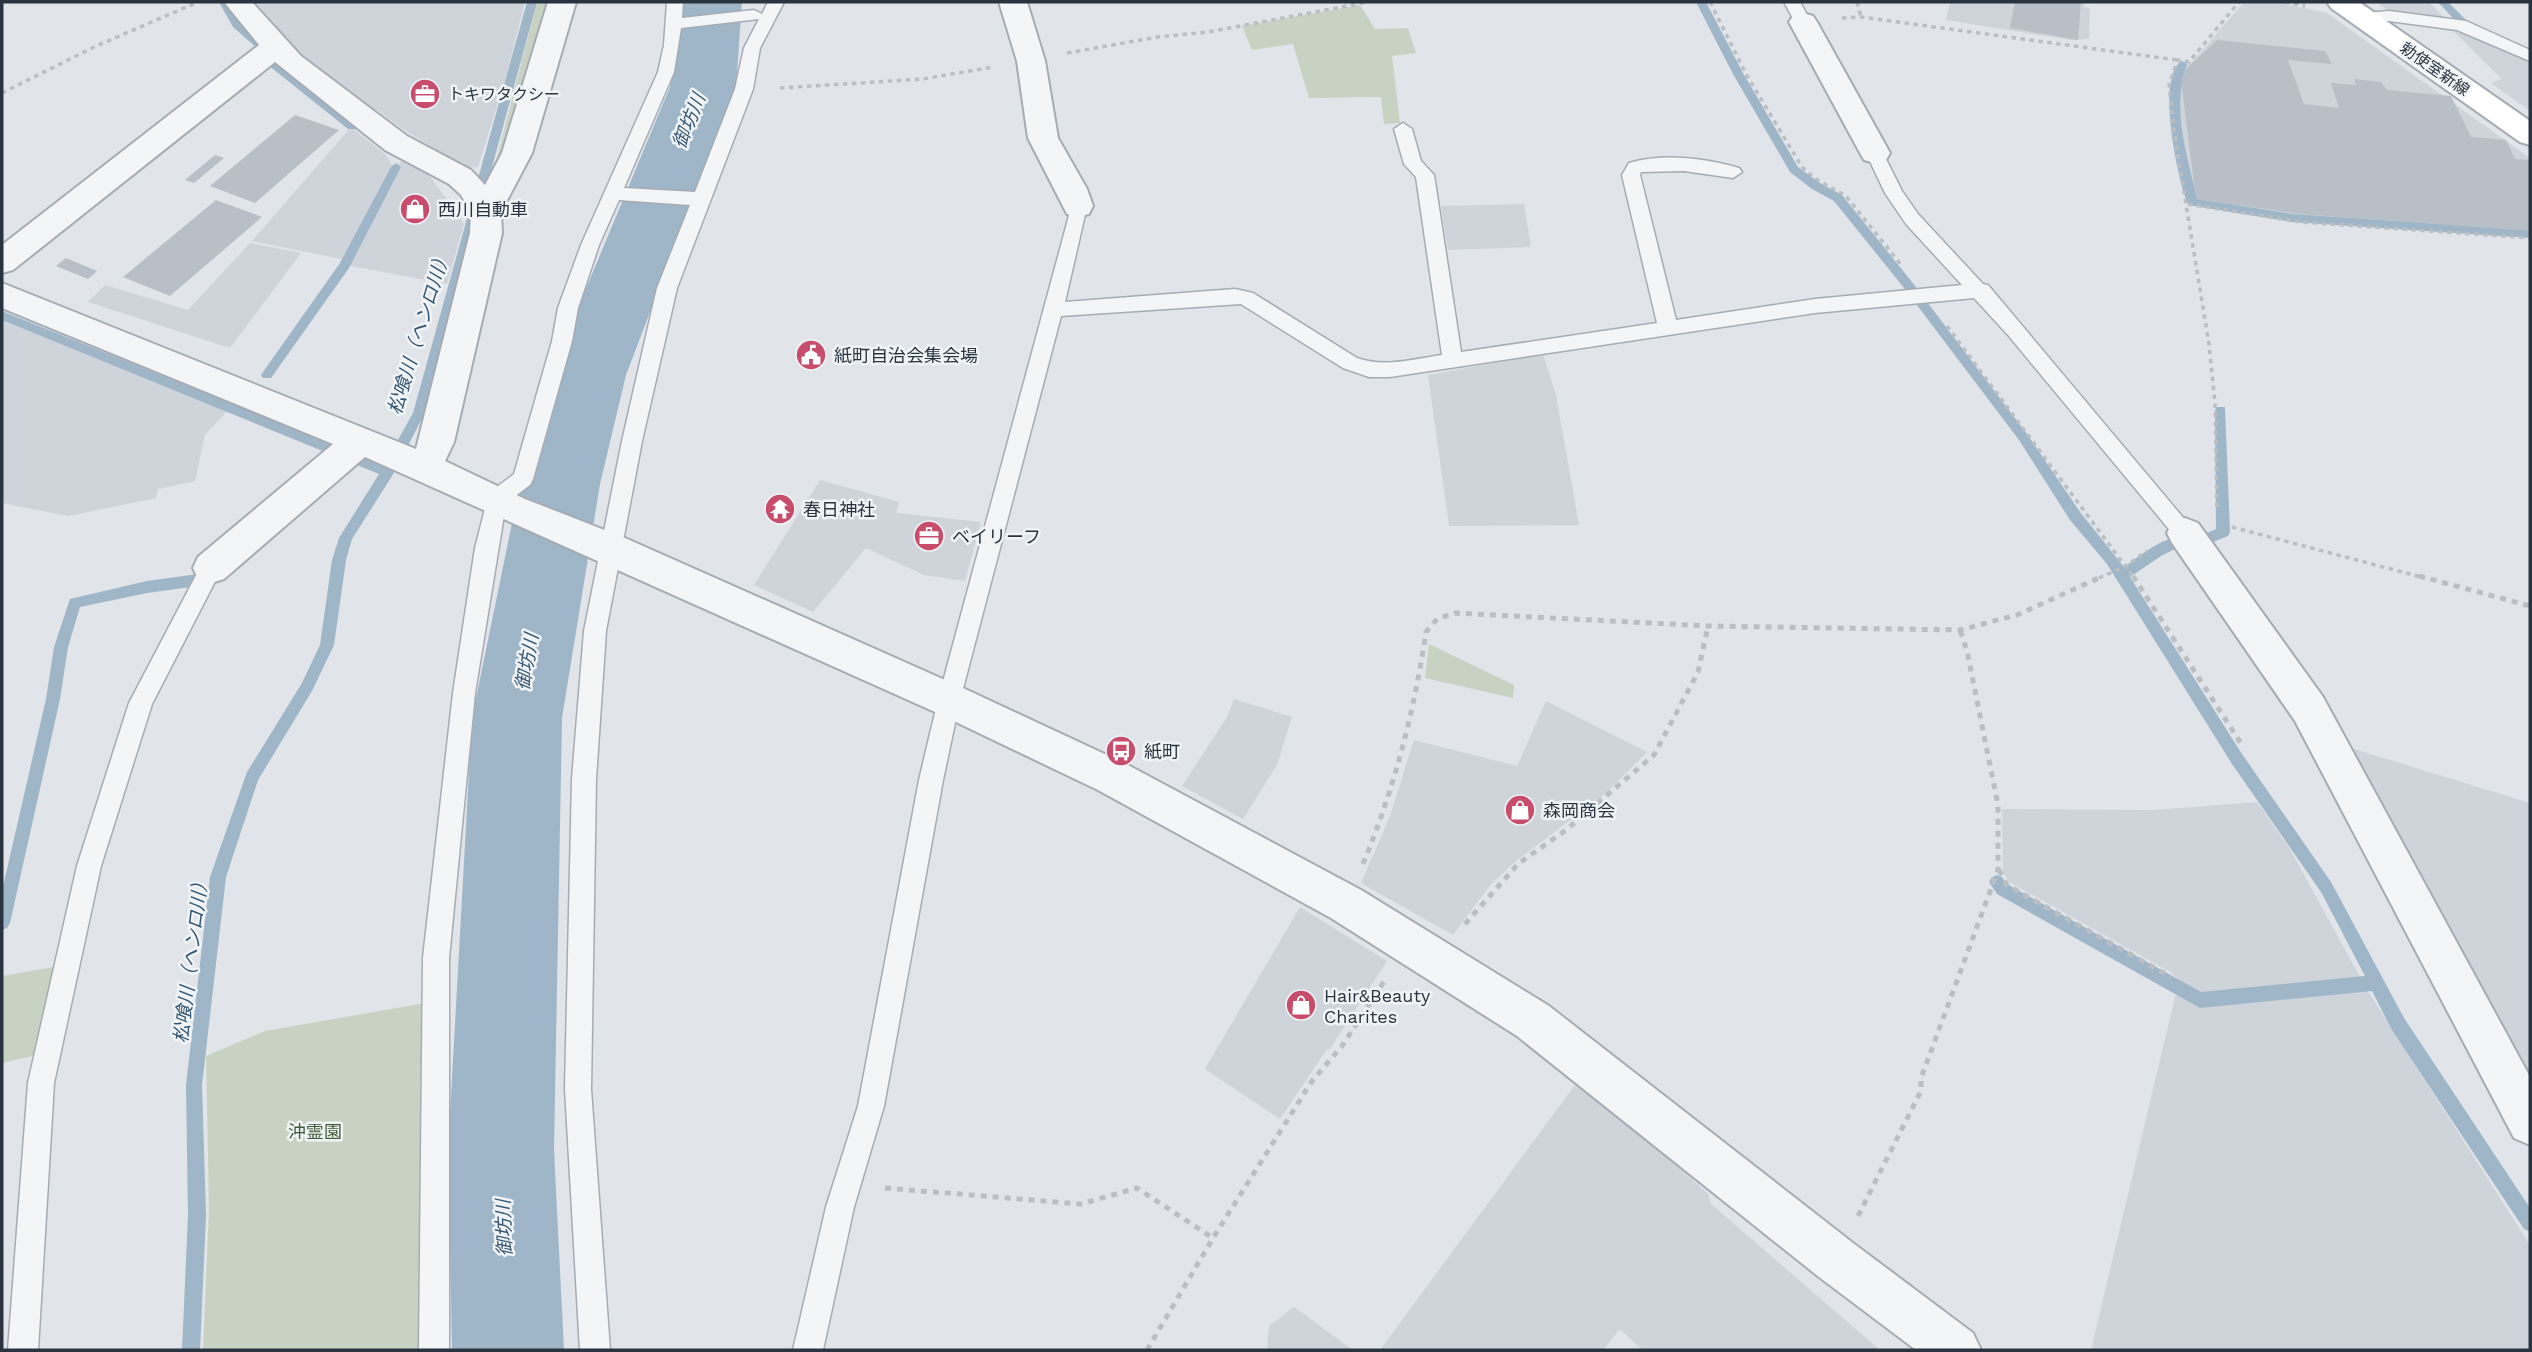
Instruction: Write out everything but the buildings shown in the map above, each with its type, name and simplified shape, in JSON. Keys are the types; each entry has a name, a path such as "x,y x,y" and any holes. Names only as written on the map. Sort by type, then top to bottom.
{"main road":[{"name":"勅使室新線","path":"2341,2 2530,135"}],"street":[{"path":"211,568 394,453 437,442 486,233 480,202 460,177 396,143 291,62 238,2"},
{"path":"480,202 517,153 562,2"},
{"path":"1013,2 1031,61 1043,138 1072,189 1078,206"},
{"path":"1798,12 1875,153"},
{"path":"2,262 276,46"},
{"path":"2,295 394,453 950,700 1112,777 1346,904 1533,1021 1836,1261 1956,1350"},
{"path":"2201,530 2309,709 2530,1122"}],"lane":[{"path":"434,1350 436,958 464,693 486,548 504,504 523,478 562,341 568,308 590,245 666,72 672,45 675,2"},
{"path":"752,48 776,2"},
{"path":"595,1350 578,1090 584,779 595,631 632,440 667,288 744,89 752,48 753,8 674,24"},
{"path":"2364,18 2389,16 2460,25 2530,56"},
{"path":"1403,129 1413,164 1425,175 1453,362"},
{"path":"1875,153 1894,193 1912,219 1981,290 2201,530"},
{"path":"1668,327 1631,175 1635,167 1648,164 1705,166 1733,172"},
{"path":"613,193 700,199"},
{"path":"808,1350 846,1185 870,1106 931,780 1076,223 1078,206"},
{"path":"1053,310 1235,296 1254,302 1319,346 1350,363 1369,370 1390,370 1815,306 1981,290"},
{"path":"23,1350 41,1083 89,866 141,702 211,568"}],"path":[{"path":"2,93 103,43 198,2"},
{"path":"1710,2 1746,74 1802,167 1822,183 1846,196 1924,296 2126,566 2242,746"},
{"path":"1857,2 1861,17"},
{"path":"1798,12 1861,17 2189,62 2239,2"},
{"path":"2178,60 2169,84 2174,131 2188,204 2215,403 2201,530"},
{"path":"2188,204 2301,222 2530,238"},
{"path":"1346,904 1390,796 1408,738 1426,632 1431,623 1455,614 1708,626 1959,630 2017,615 2126,566 2155,545 2201,530 2241,527 2530,606"},
{"path":"1147,1350 1213,1238 1312,1081 1423,952 1518,864 1566,830 1654,755 1698,672 1708,626"},
{"path":"1836,1261 1920,1091 1921,1077 1998,870 1998,805 1967,651 1959,630"},
{"path":"1998,870 2007,885 2171,977"},
{"path":"846,1185 1081,1204 1137,1188 1213,1238"}],"shaded area":[{"name":"トキワタクシー","path":"256,2 525,2 504,84 478,167 468,168 404,130 377,110 361,103 281,37 275,24"},
{"path":"1950,2 2084,2 2084,7 2090,8 2089,39 2070,40 1946,20"},
{"path":"2244,2 2276,2 2327,13 2530,158 2530,233 2293,217 2194,201 2181,132 2176,78 2182,67 2193,61"},
{"path":"2376,2 2429,2 2443,17 2393,14"},
{"path":"2453,31 2475,37 2530,62 2530,111 2491,83 2502,79"},
{"path":"351,127 386,155 394,168 346,260 252,241"},
{"name":"西川自動車","path":"403,157 425,169 464,224 447,284 346,265"},
{"path":"1524,204 1531,247 1448,250 1441,206"},
{"path":"250,243 301,253 230,348 88,302 105,285 188,310"},
{"path":"2,317 229,409 205,435 195,481 158,489 156,498 68,516 2,503"},
{"path":"1543,354 1556,395 1579,525 1449,526 1428,375"},
{"path":"820,480 899,502 896,513 981,522 965,581 924,575 866,548 813,612 754,585"},
{"path":"1234,699 1292,717 1277,765 1243,819 1182,786 1227,717"},
{"name":"森岡商会","path":"1546,701 1647,752 1605,794 1516,861 1491,884 1453,935 1361,883 1390,816 1414,740 1517,766"},
{"path":"2338,744 2530,803 2530,1076 2508,1040"},
{"path":"2257,802 2290,849 2366,988 2530,1245 2530,1350 2091,1350 2179,980 2172,973 2009,882 2003,872 2002,809 2154,810"},
{"name":"Hair&Beauty Charites","path":"1300,907 1387,961 1330,1049 1327,1049 1280,1119 1205,1069"},
{"path":"1575,1085 1645,1136 1708,1194 1711,1204 1880,1350 1642,1350 1620,1329 1603,1350 1380,1350"},
{"path":"1294,1307 1353,1350 1267,1350 1269,1326"}],"green space":[{"path":"537,2 552,2 505,154 494,169"},
{"path":"1360,5 1375,29 1408,28 1416,53 1392,56 1400,123 1384,124 1381,97 1309,98 1293,44 1252,50 1242,26"},
{"path":"1429,644 1514,685 1513,698 1425,678"},
{"path":"59,966 37,1055 2,1063 2,976"},
{"name":"沖霊園","path":"426,1003 419,1193 419,1350 203,1350 209,1210 206,1056 265,1031"}],"waterway":[{"path":"224,2 237,25 270,54 272,63 352,126"},
{"name":"松喰川（ヘンロ川）","path":"387,472 419,413 532,2"},
{"name":"御坊川","path":"508,1350 501,1150 517,718 560,484 588,375 703,87 711,2"},
{"path":"1701,2 1738,74 1794,169 1838,198 1908,285 2023,437 2075,516 2122,576"},
{"path":"2443,2 2467,27"},
{"path":"2182,64 2174,96 2175,113 2180,151 2192,202 2292,218 2530,234"},
{"path":"267,375 345,265 396,167"},
{"path":"2,315 387,472"},
{"path":"2122,576 2156,552 2178,542 2203,541 2223,532 2221,410"},
{"name":"松喰川（ヘンロ川）","path":"191,1350 197,1215 194,1085 218,877 252,777 307,687 327,645 339,560 346,538 387,472"},
{"path":"2122,576 2237,759 2326,887 2398,1024 2530,1223"},
{"path":"2,923 53,699 61,647 75,603 147,587 198,580"},
{"path":"1997,882 2002,889 2200,1000 2376,983"}],"place":[{"name":"トキワタクシー","path":"425,94"},
{"name":"西川自動車","path":"415,209"},
{"name":"紙町自治会集会場","path":"811,355"},
{"name":"春日神社","path":"780,509"},
{"name":"ベイリーフ","path":"929,536"},
{"name":"紙町","path":"1121,751"},
{"name":"森岡商会","path":"1520,810"},
{"name":"Hair&Beauty Charites","path":"1301,1005"}]}
